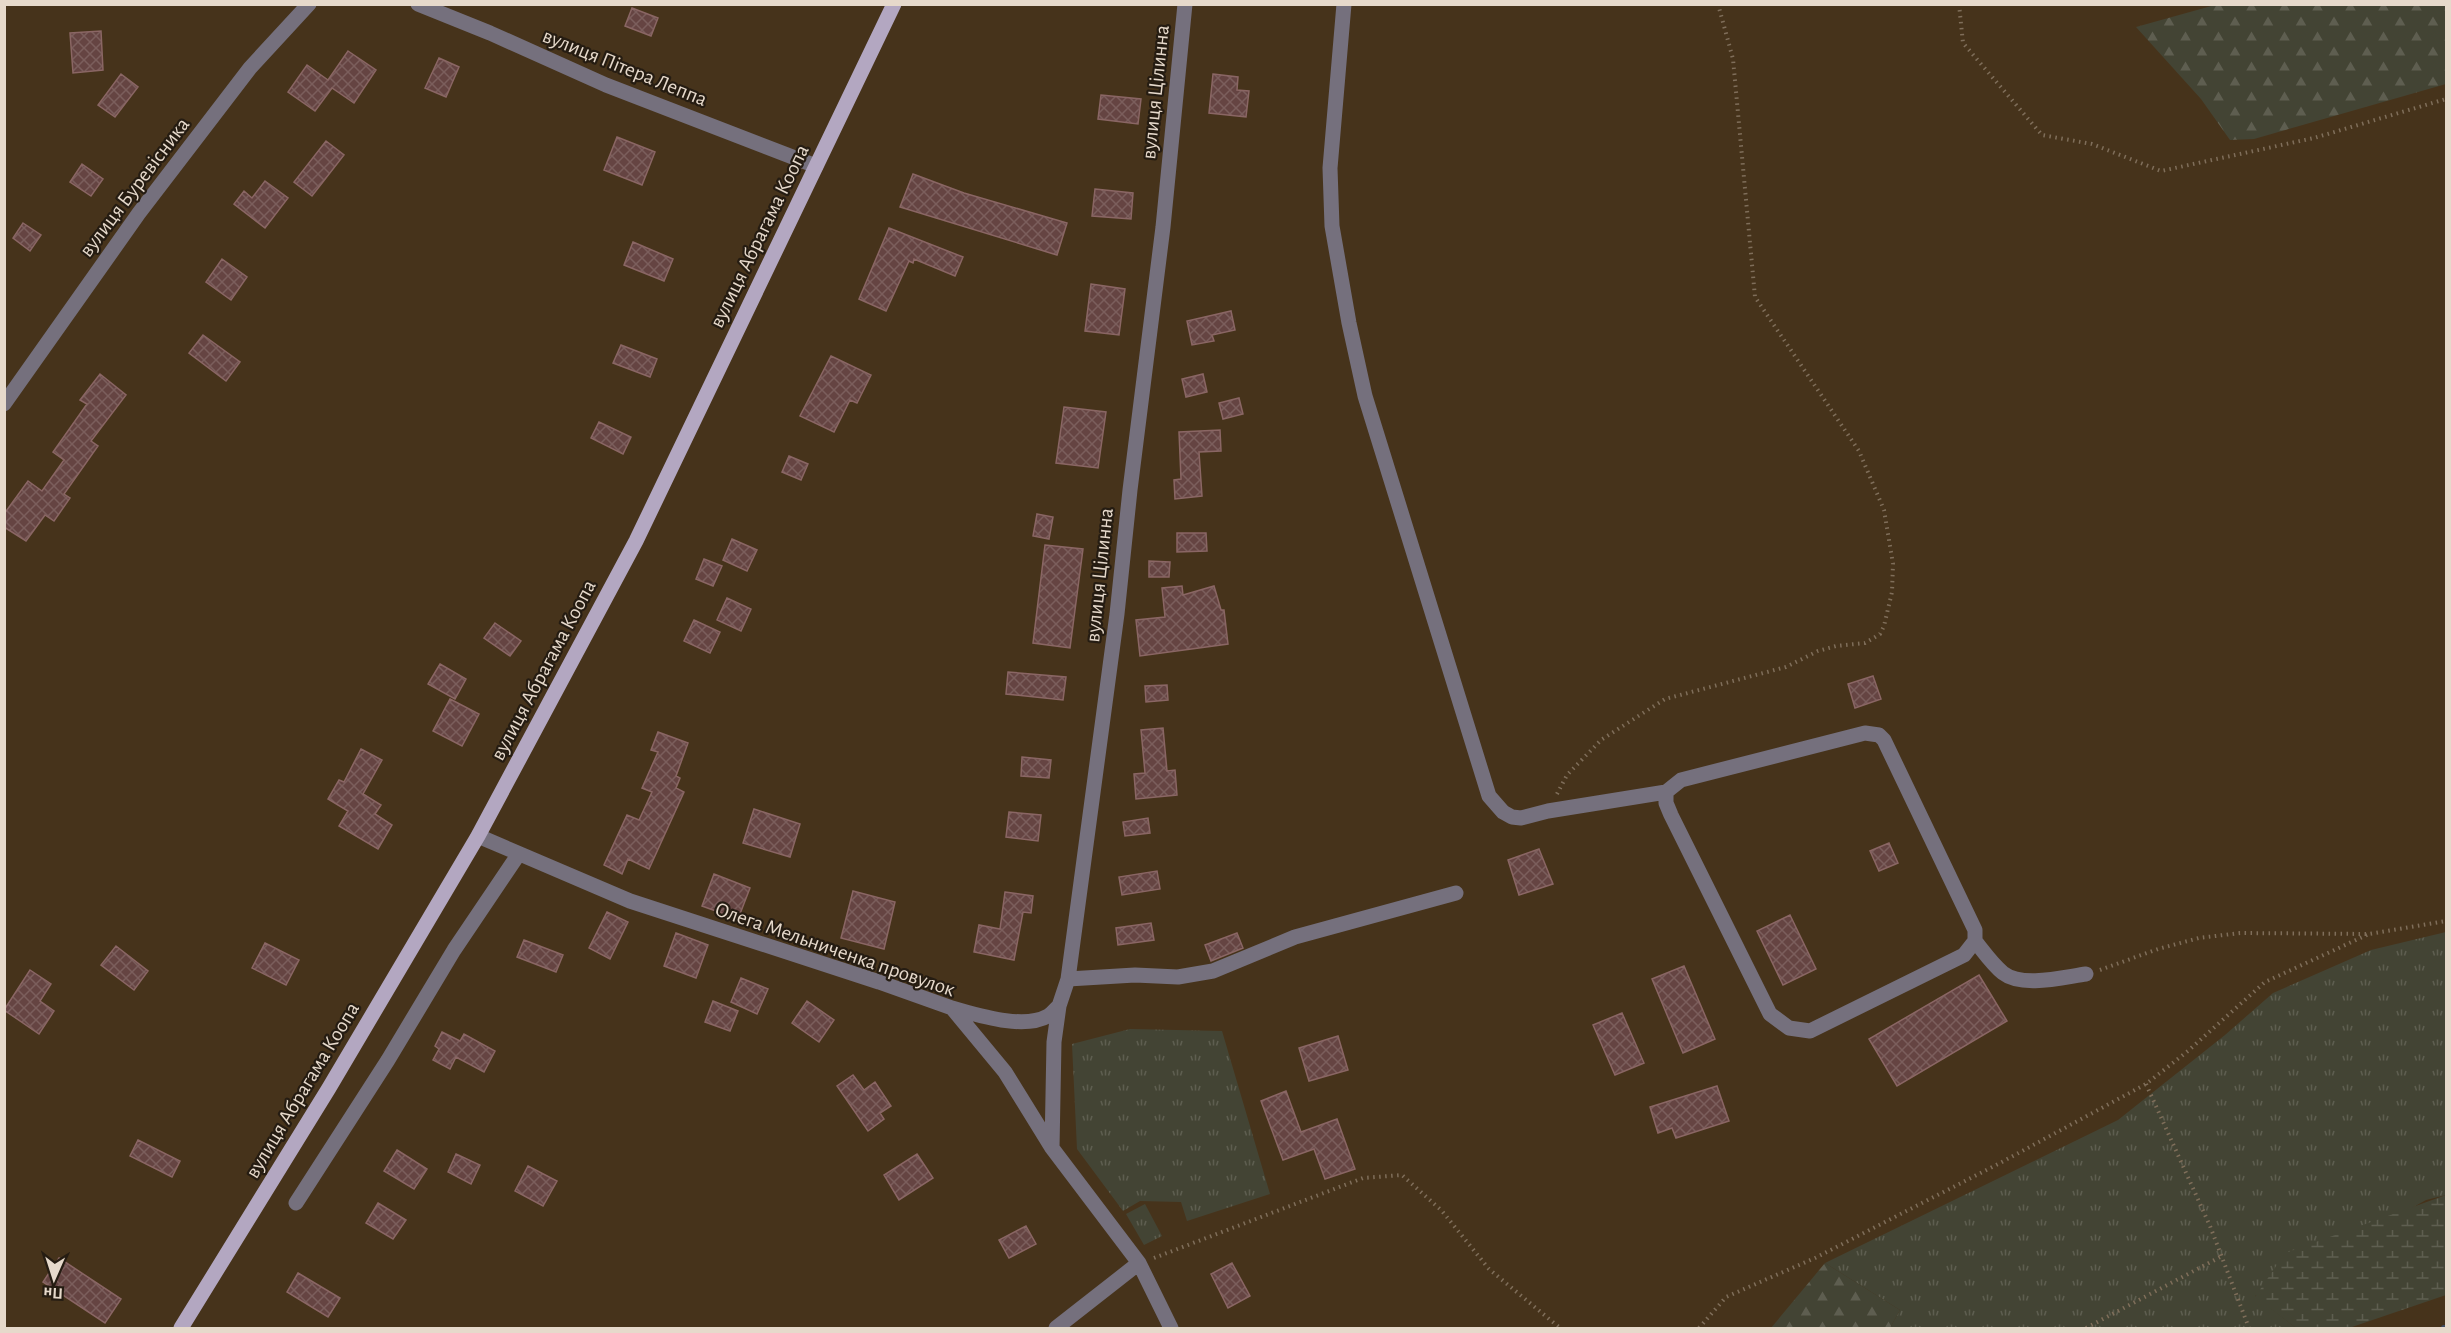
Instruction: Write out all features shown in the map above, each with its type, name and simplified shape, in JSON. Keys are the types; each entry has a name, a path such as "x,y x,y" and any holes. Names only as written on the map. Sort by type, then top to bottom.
{"main road":[{"name":"вулиця Абрагама Коопа","path":"181,1329 329,1088 477,836 636,541 894,4"}],"street":[{"name":"вулиця Буревісника","path":"4,404 139,213 250,68 309,4"},
{"name":"вулиця Пітера Леппа","path":"418,4 490,33 606,86 816,166"},
{"name":"вулиця Цілинна","path":"1052,1148 1054,1042 1059,1006 1068,980 1117,614 1163,227 1185,4"},
{"path":"1344,4 1330,168 1332,225 1349,323 1365,396 1489,796 1495,806 1512,817 1521,818 1548,811 1666,792 1681,780 1865,733 1879,735 1884,740 1975,930 1975,941 1964,955 1810,1031 1789,1028 1770,1014 1671,814 1666,803 1666,792"},
{"name":"Олега Мельниченка провулок","path":"477,836 630,901 952,1008 1005,1072 1052,1148 1139,1263 1171,1329"},
{"path":"296,1203 454,950 518,855"},
{"path":"1068,980 1135,975 1178,977 1213,970 1295,938 1456,893"},
{"path":"1975,941 2003,973 2014,980 2041,980 2086,975"},
{"path":"952,1008 1002,1021 1018,1021 1048,1016 1059,1006"},
{"path":"1056,1329 1139,1263"}],"path":[{"path":"1548,811 1567,775 1601,740 1665,699 1786,667 1827,649 1864,643 1880,634 1892,592 1893,564 1884,510 1859,451 1755,297 1733,59 1718,4"},
{"path":"1959,4 1963,43 2042,135 2092,144 2161,171 2314,138 2446,99"},
{"path":"2086,975 2158,949 2199,938 2240,933 2369,934 2446,921"},
{"path":"1699,1329 1726,1297 1826,1253 2146,1084 2188,1051 2265,982 2369,934"},
{"path":"2146,1084 2210,1226 2249,1329"},
{"path":"1139,1263 1364,1178 1402,1175 1442,1211 1489,1269 1560,1329"},
{"path":"2086,1329 2222,1256"}],"green space":[{"path":"2215,5 2446,5 2446,84 2254,139 2230,140 2201,99 2136,27"},
{"path":"2446,932 2446,1195 2426,1200 2255,1296 2296,1328 1890,1328 1900,1310 1825,1263 2118,1120 2225,1035 2273,993 2371,950"},
{"path":"1130,1029 1222,1031 1270,1194 1187,1221 1181,1202 1140,1201 1123,1211 1077,1149 1072,1044"},
{"path":"2446,1195 2446,1295 2349,1328 2296,1328 2255,1297 2285,1253"},
{"path":"1145,1204 1162,1236 1144,1245 1126,1214"},
{"path":"1825,1263 1900,1310 1890,1328 1771,1328"}],"building":[{"path":"632,8 658,18 651,36 625,26"},
{"path":"101,31 103,70 73,73 70,33"},
{"path":"348,51 376,70 354,103 332,88 315,111 288,92 307,65 328,80"},
{"path":"439,58 459,67 446,97 425,88"},
{"path":"121,74 138,87 115,117 98,105"},
{"path":"1213,74 1238,77 1237,90 1249,91 1246,117 1209,113"},
{"path":"1101,95 1141,99 1138,124 1098,119"},
{"path":"617,137 655,152 642,185 604,170"},
{"path":"326,141 344,155 312,196 294,182"},
{"path":"82,164 103,179 91,196 70,182"},
{"path":"913,174 964,193 1067,223 1057,255 900,207"},
{"path":"265,181 288,198 265,228 234,204 244,191 252,198"},
{"path":"1095,189 1133,193 1131,219 1092,216"},
{"path":"23,223 41,235 30,251 13,238"},
{"path":"889,228 963,257 955,276 914,259 913,263 909,261 886,311 859,299"},
{"path":"633,242 673,259 664,281 624,265"},
{"path":"222,259 247,277 231,300 206,282"},
{"path":"1091,284 1125,289 1119,335 1085,331"},
{"path":"1231,311 1235,330 1212,335 1214,341 1192,345 1187,321"},
{"path":"203,335 240,362 226,381 189,353"},
{"path":"621,345 657,359 650,377 613,363"},
{"path":"831,356 871,375 857,403 850,400 834,432 800,416"},
{"path":"100,374 126,395 91,441 98,446 64,494 70,498 54,521 45,515 26,541 4,527 4,514 28,481 42,491 64,460 53,452 87,404 80,400"},
{"path":"1203,374 1207,392 1186,397 1182,379"},
{"path":"1239,398 1243,414 1223,419 1219,403"},
{"path":"1064,407 1106,412 1098,468 1056,463"},
{"path":"599,422 631,437 623,454 591,438"},
{"path":"1220,430 1221,451 1199,452 1202,496 1175,499 1174,480 1181,479 1179,432"},
{"path":"789,456 808,464 801,480 782,472"},
{"path":"1037,514 1053,517 1049,539 1033,536"},
{"path":"1177,533 1206,533 1207,551 1177,552"},
{"path":"732,539 757,550 747,571 723,560"},
{"path":"1045,545 1083,549 1070,648 1033,643"},
{"path":"704,559 722,566 713,586 696,579"},
{"path":"1149,561 1170,562 1169,577 1149,577"},
{"path":"1182,586 1183,595 1214,586 1221,610 1224,610 1228,644 1140,656 1136,620 1165,617 1162,588"},
{"path":"727,598 751,609 741,631 717,620"},
{"path":"694,620 720,632 710,653 684,641"},
{"path":"495,623 521,641 510,656 484,638"},
{"path":"440,664 466,679 455,699 428,684"},
{"path":"1008,672 1066,677 1063,700 1006,694"},
{"path":"1873,676 1881,699 1855,708 1848,684"},
{"path":"1167,685 1168,700 1146,702 1145,686"},
{"path":"450,699 479,714 462,746 433,731"},
{"path":"1163,728 1167,771 1175,770 1177,795 1136,799 1134,774 1145,773 1141,730"},
{"path":"658,732 688,743 676,776 680,778 676,788 684,792 649,869 628,859 622,874 604,865 627,815 639,820 652,792 642,788 658,752 651,750"},
{"path":"361,749 382,760 363,794 381,805 375,814 392,825 378,849 339,826 348,811 328,799 339,780 344,782"},
{"path":"1022,757 1051,760 1049,778 1021,776"},
{"path":"754,809 800,824 790,857 743,843"},
{"path":"1009,812 1041,815 1038,841 1006,837"},
{"path":"1148,818 1150,833 1125,836 1123,822"},
{"path":"1889,843 1898,863 1879,871 1870,851"},
{"path":"1539,849 1553,884 1519,895 1508,860"},
{"path":"1157,871 1160,889 1122,895 1119,877"},
{"path":"714,874 750,888 738,919 702,906"},
{"path":"853,891 895,902 884,949 841,938"},
{"path":"1005,892 1033,896 1031,913 1023,912 1014,960 974,952 979,925 1000,929"},
{"path":"607,912 628,922 610,959 589,948"},
{"path":"1790,915 1816,969 1783,985 1757,931"},
{"path":"1151,923 1154,940 1118,945 1116,928"},
{"path":"676,933 708,945 696,978 664,966"},
{"path":"1237,933 1243,948 1211,961 1205,945"},
{"path":"524,940 563,955 556,972 517,957"},
{"path":"265,943 299,960 286,985 252,968"},
{"path":"116,946 148,971 134,990 101,965"},
{"path":"1684,966 1715,1039 1683,1053 1652,979"},
{"path":"30,970 51,984 40,1001 54,1011 39,1034 4,1010"},
{"path":"1979,975 2007,1021 1897,1086 1869,1039"},
{"path":"741,978 768,989 757,1014 731,1002"},
{"path":"713,1001 738,1011 730,1031 705,1022"},
{"path":"807,1001 834,1020 819,1042 792,1023"},
{"path":"1622,1013 1644,1063 1615,1075 1593,1025"},
{"path":"442,1032 460,1041 464,1034 495,1051 484,1072 456,1057 450,1069 433,1060 439,1049 435,1046"},
{"path":"1338,1036 1348,1070 1309,1081 1299,1048"},
{"path":"853,1075 864,1090 875,1082 891,1106 880,1113 884,1119 868,1131 837,1086"},
{"path":"1717,1086 1729,1121 1676,1138 1672,1128 1658,1133 1650,1107"},
{"path":"1286,1091 1301,1132 1337,1119 1355,1169 1325,1179 1314,1149 1283,1160 1261,1101"},
{"path":"138,1140 180,1161 172,1177 130,1156"},
{"path":"397,1150 427,1169 414,1189 384,1171"},
{"path":"456,1154 480,1165 471,1184 448,1172"},
{"path":"917,1154 933,1178 899,1200 884,1175"},
{"path":"528,1166 557,1181 543,1206 515,1191"},
{"path":"378,1203 406,1220 393,1239 366,1223"},
{"path":"1026,1226 1036,1244 1009,1258 999,1240"},
{"path":"59,1258 121,1299 105,1323 43,1282"},
{"path":"1232,1263 1250,1296 1228,1308 1211,1274"},
{"path":"298,1273 340,1298 328,1317 287,1292"}]}
